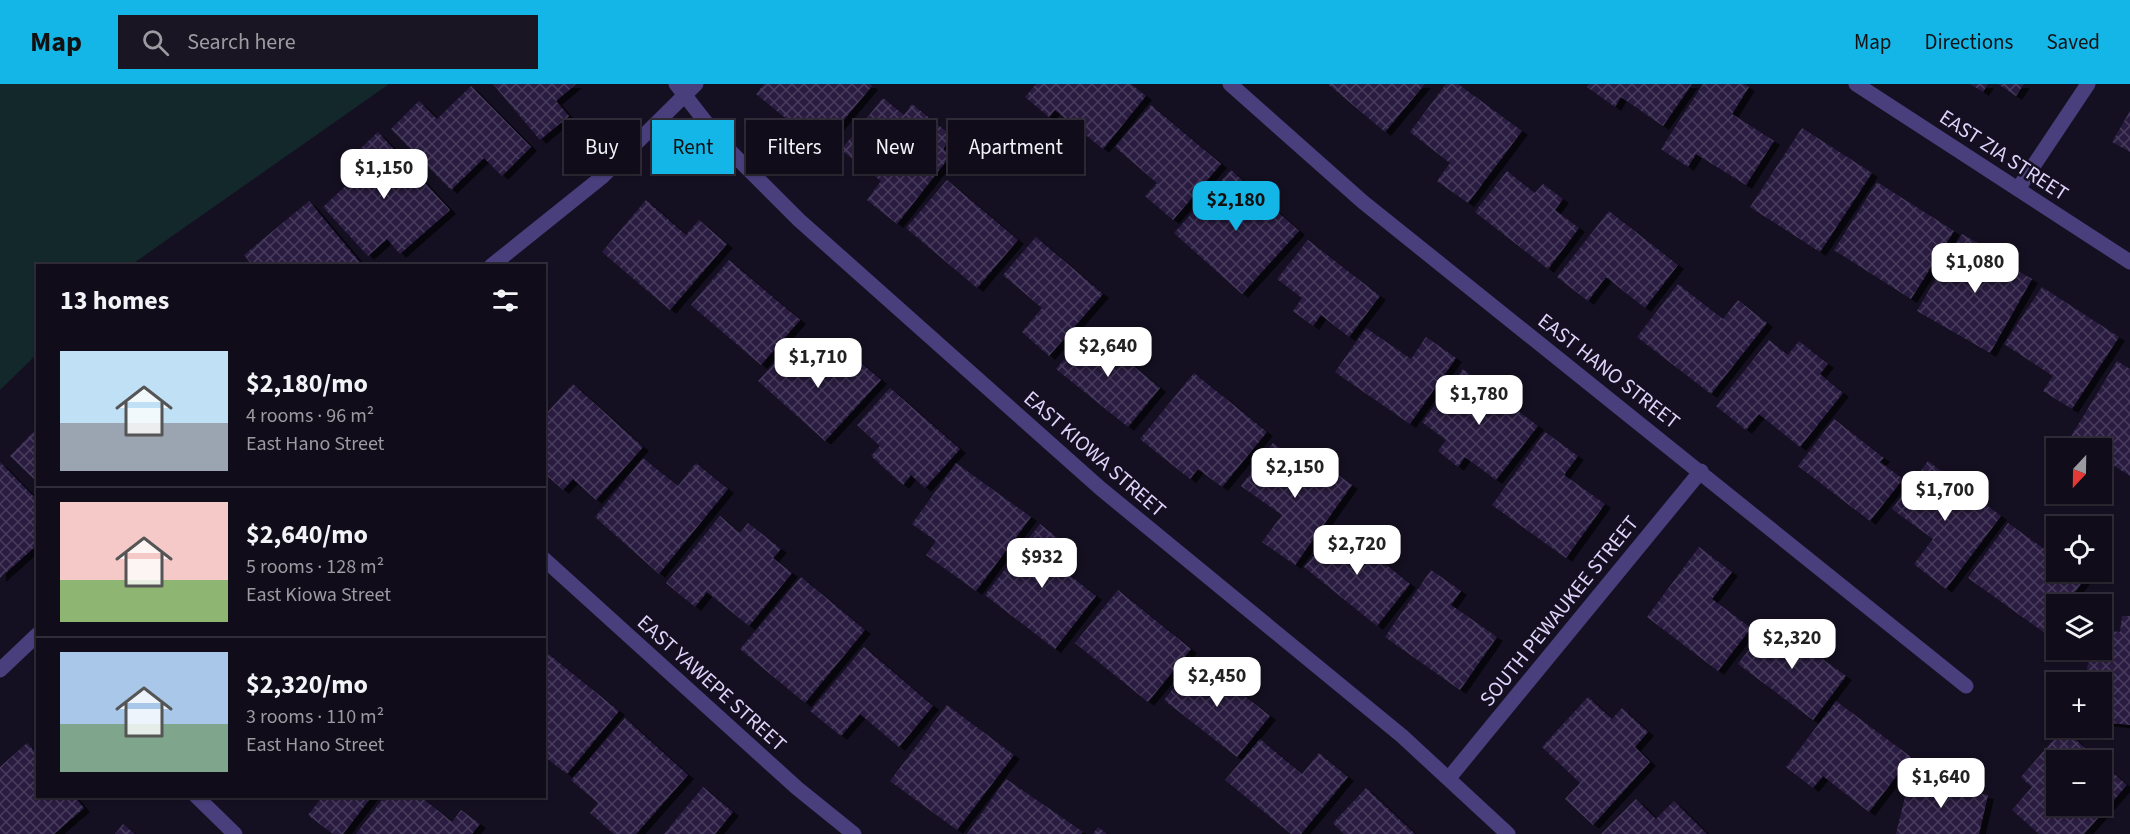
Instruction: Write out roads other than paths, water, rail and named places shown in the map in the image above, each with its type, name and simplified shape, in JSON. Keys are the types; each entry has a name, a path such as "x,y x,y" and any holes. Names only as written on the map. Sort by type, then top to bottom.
{"street":[{"path":"493,264 602,177 680,90 696,84"},
{"name":"EAST HANO STREET","path":"1230,84 1363,202 1966,686"},
{"name":"EAST ZIA STREET","path":"1856,84 2130,262"},
{"path":"2018,189 2088,84"},
{"name":"EAST KIOWA STREET","path":"680,90 722,143 808,228 1100,488 1402,736 1508,834"},
{"name":"SOUTH PEWAUKEE STREET","path":"1449,778 1701,471"},
{"name":"EAST YAWEPE STREET","path":"546,561 797,788 854,834"},
{"path":"0,670 36,640"},
{"path":"198,798 235,834"}]}
